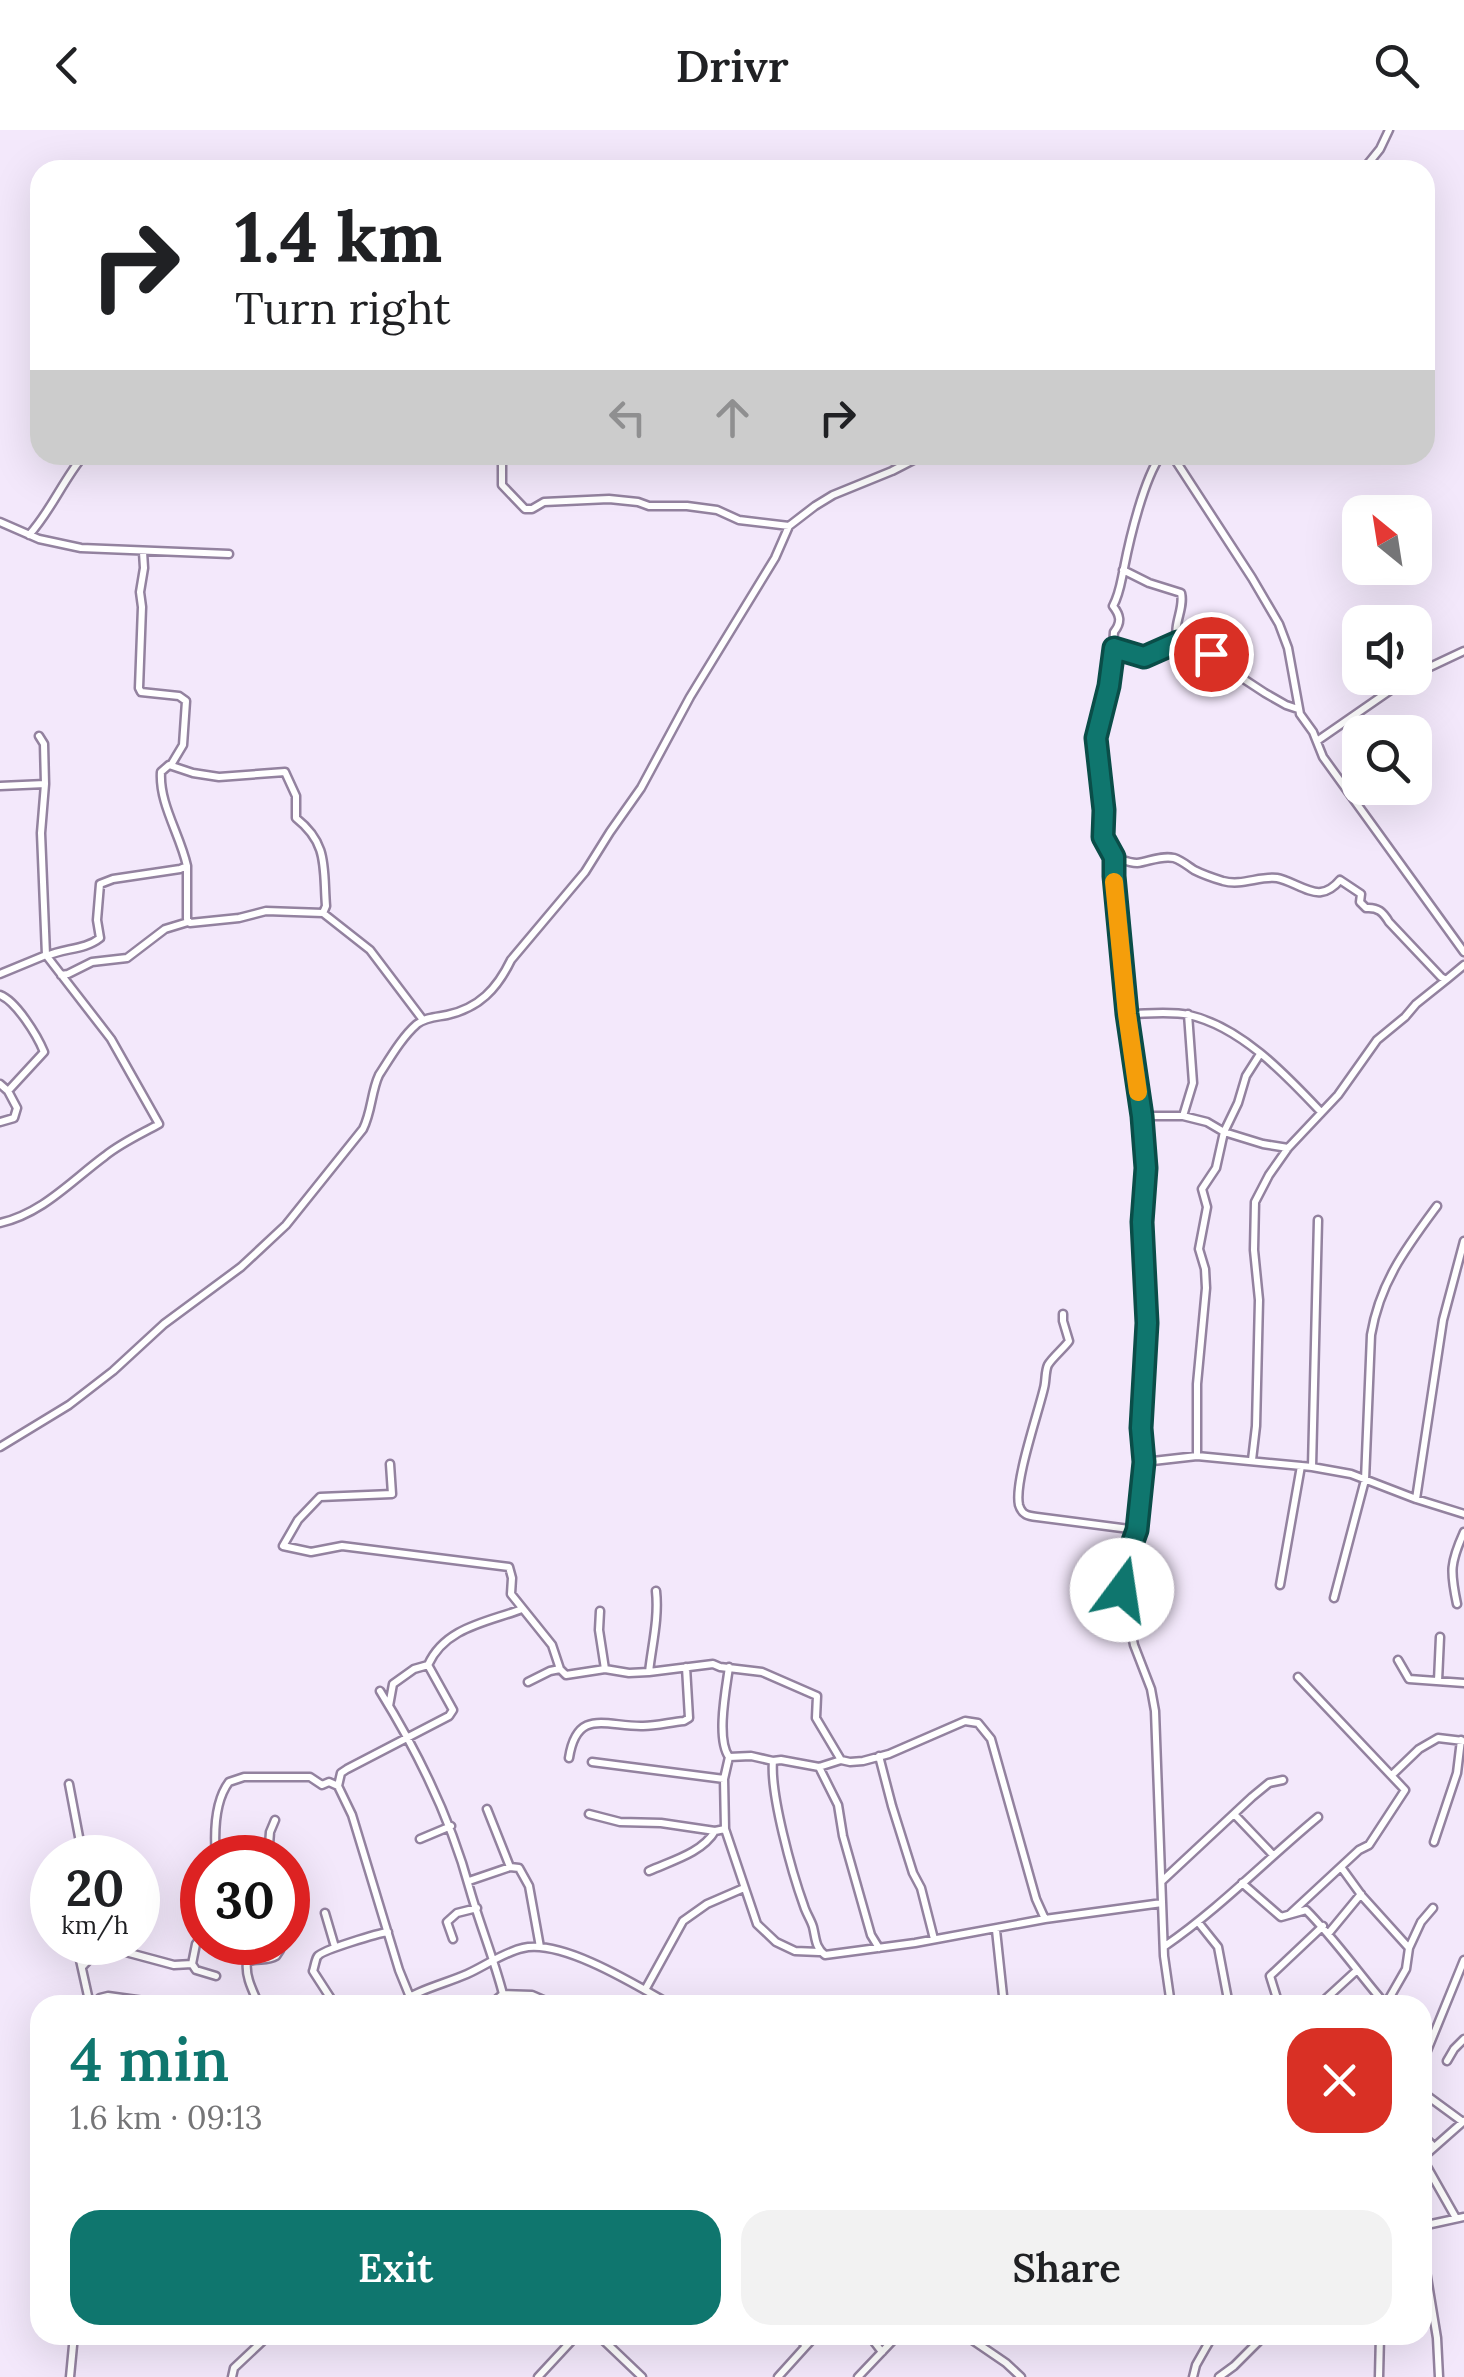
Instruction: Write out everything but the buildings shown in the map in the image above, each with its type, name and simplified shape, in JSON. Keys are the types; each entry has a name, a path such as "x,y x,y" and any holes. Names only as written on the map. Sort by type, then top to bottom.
{"street":[{"path":"1371,160 1389,130"},
{"path":"29,536 76,465"},
{"path":"502,465 502,485 525,509 544,502 609,499 717,510 738,520 789,526"},
{"path":"0,1447 113,1371 164,1324 241,1266 286,1225 363,1128 379,1075 415,1026 480,1003 584,872 647,778 789,526 814,506 904,465"},
{"path":"1156,465 1113,606 1120,616 1096,738 1103,837 1114,857 1127,1014 1146,1168 1142,1222 1147,1323 1141,1428 1144,1462 1137,1530 1121,1580 1134,1645 1155,1710 1164,1947 1170,1995"},
{"path":"1179,465 1279,624 1288,648 1298,709 1323,757 1464,952"},
{"path":"0,522 29,536 81,548 229,554"},
{"path":"144,552 139,688 141,692 179,696 186,701 183,746 171,765 161,772 161,795 176,827 187,866 188,922"},
{"path":"1123,570 1181,593 1175,634 1178,642"},
{"path":"1114,648 1144,657 1178,642 1216,656 1265,693 1298,709"},
{"path":"1432,666 1464,650"},
{"path":"1316,741 1383,695"},
{"path":"0,1223 44,1205 108,1152 159,1124 111,1039 46,955 41,834 44,744 40,736"},
{"path":"171,765 220,777 284,772 296,796 296,818 322,848 326,906 323,913"},
{"path":"0,786 45,784"},
{"path":"1114,857 1134,862 1169,857 1221,880 1242,882 1270,877 1313,892 1325,892 1340,880 1361,894 1360,902 1366,908 1382,912 1446,980"},
{"path":"0,974 57,951 89,946 100,938 100,884 187,866"},
{"path":"60,974 108,958 126,958 171,926 188,922 239,918 266,911 323,913 370,950 424,1020"},
{"path":"1252,1460 1259,1300 1255,1202 1288,1148 1338,1095 1378,1040 1464,965"},
{"path":"0,994 15,1006 44,1052 8,1090"},
{"path":"1127,1014 1188,1014 1229,1030 1320,1111"},
{"path":"1184,1116 1193,1083 1188,1014"},
{"path":"1196,1456 1197,1384 1206,1288 1198,1249 1208,1207 1202,1189 1216,1168 1224,1132 1246,1076 1260,1054"},
{"path":"0,1084 8,1090 17,1108 17,1116 0,1122"},
{"path":"1142,1116 1184,1116 1224,1132 1288,1148"},
{"path":"1334,1598 1365,1480 1375,1311 1384,1286 1436,1206"},
{"path":"1312,1467 1318,1220"},
{"path":"1416,1500 1443,1320 1464,1240"},
{"path":"1063,1314 1069,1341 1047,1369 1021,1474 1021,1510 1037,1518 1137,1530"},
{"path":"1144,1462 1196,1456 1312,1467 1352,1474 1464,1514"},
{"path":"390,1464 392,1494 320,1497 298,1520 283,1546 311,1552 342,1546 508,1566 511,1594 552,1644 566,1675 605,1670 649,1672 705,1663 762,1672 817,1696 816,1718 841,1760"},
{"path":"1280,1585 1301,1466"},
{"path":"1457,1604 1451,1576 1464,1532"},
{"path":"649,1672 658,1608 656,1591"},
{"path":"428,1665 432,1655 469,1626 522,1608"},
{"path":"600,1611 605,1670"},
{"path":"1438,1681 1440,1638"},
{"path":"1398,1660 1409,1679 1464,1683"},
{"path":"390,1706 393,1684 414,1669 428,1665"},
{"path":"409,1995 352,1815 338,1786 341,1773 450,1716 453,1710 428,1665"},
{"path":"569,1758 572,1740 580,1728 592,1722 644,1726 689,1718 686,1666"},
{"path":"729,1667 724,1707 724,1752 729,1757 751,1756 819,1768 841,1760 879,1756 965,1722 982,1726 991,1738 1044,1919"},
{"path":"528,1682 560,1669"},
{"path":"1242,1883 1285,1918 1369,1844 1406,1790 1298,1677"},
{"path":"380,1692 451,1826 503,1994 532,1995"},
{"path":"1392,1774 1419,1749 1438,1738 1462,1741 1457,1773 1434,1842"},
{"path":"879,1756 934,1940"},
{"path":"729,1757 724,1779 725,1829 756,1924 776,1942 796,1951 831,1954 879,1948 1162,1903"},
{"path":"773,1761 782,1822 820,1952"},
{"path":"592,1762 724,1779"},
{"path":"819,1768 838,1805 870,1936 879,1948"},
{"path":"214,1835 221,1797 229,1782 244,1777 310,1777 338,1786"},
{"path":"1161,1882 1269,1783 1283,1780"},
{"path":"69,1784 79,1835"},
{"path":"487,1809 510,1868"},
{"path":"589,1814 620,1822 725,1829"},
{"path":"1234,1814 1272,1854"},
{"path":"1164,1947 1318,1817"},
{"path":"270,1835 276,1820"},
{"path":"420,1840 451,1826"},
{"path":"649,1871 700,1846 716,1831"},
{"path":"1341,1866 1360,1894 1408,1948"},
{"path":"469,1881 520,1868 528,1886 540,1947"},
{"path":"646,1990 683,1920 707,1904 744,1888"},
{"path":"1276,1995 1270,1976 1325,1930 1360,1894"},
{"path":"453,1939 447,1922 477,1908"},
{"path":"1392,1995 1406,1969 1408,1948 1422,1919 1433,1908"},
{"path":"1290,1914 1306,1910 1377,1995"},
{"path":"324,1913 335,1947"},
{"path":"1198,1922 1218,1947 1227,1995"},
{"path":"996,1930 1003,1995"},
{"path":"328,1995 313,1971 320,1953 388,1932"},
{"path":"415,1995 522,1948 540,1947 564,1950 654,1995"},
{"path":"89,1995 82,1966 96,1952 122,1951 180,1965"},
{"path":"1432,2034 1464,1960"},
{"path":"193,1965 196,1970 216,1976"},
{"path":"246,1965 255,1995"},
{"path":"1331,1995 1356,1971"},
{"path":"1447,2062 1464,2039"},
{"path":"1432,2099 1464,2122 1434,2148 1432,2146"},
{"path":"1432,2174 1460,2218 1432,2224"},
{"path":"1432,2299 1438,2377"},
{"path":"70,2377 73,2345"},
{"path":"232,2377 234,2368 259,2345"},
{"path":"538,2377 568,2345"},
{"path":"608,2345 642,2377"},
{"path":"877,2345 882,2352"},
{"path":"858,2377 889,2345"},
{"path":"980,2345 1021,2377"},
{"path":"1193,2377 1208,2345"},
{"path":"1220,2377 1254,2345"},
{"path":"1380,2345 1380,2377"},
{"path":"778,2377 806,2346"}],"slow traffic":[{"path":"1114,882 1138,1092"}],"route":[{"path":"1122,1590 1122,1572 1137,1530 1144,1462 1141,1428 1147,1323 1142,1222 1146,1168 1127,1014 1114,857 1103,837 1105,817 1096,738 1114,648 1144,657 1178,642 1211,654"}]}
